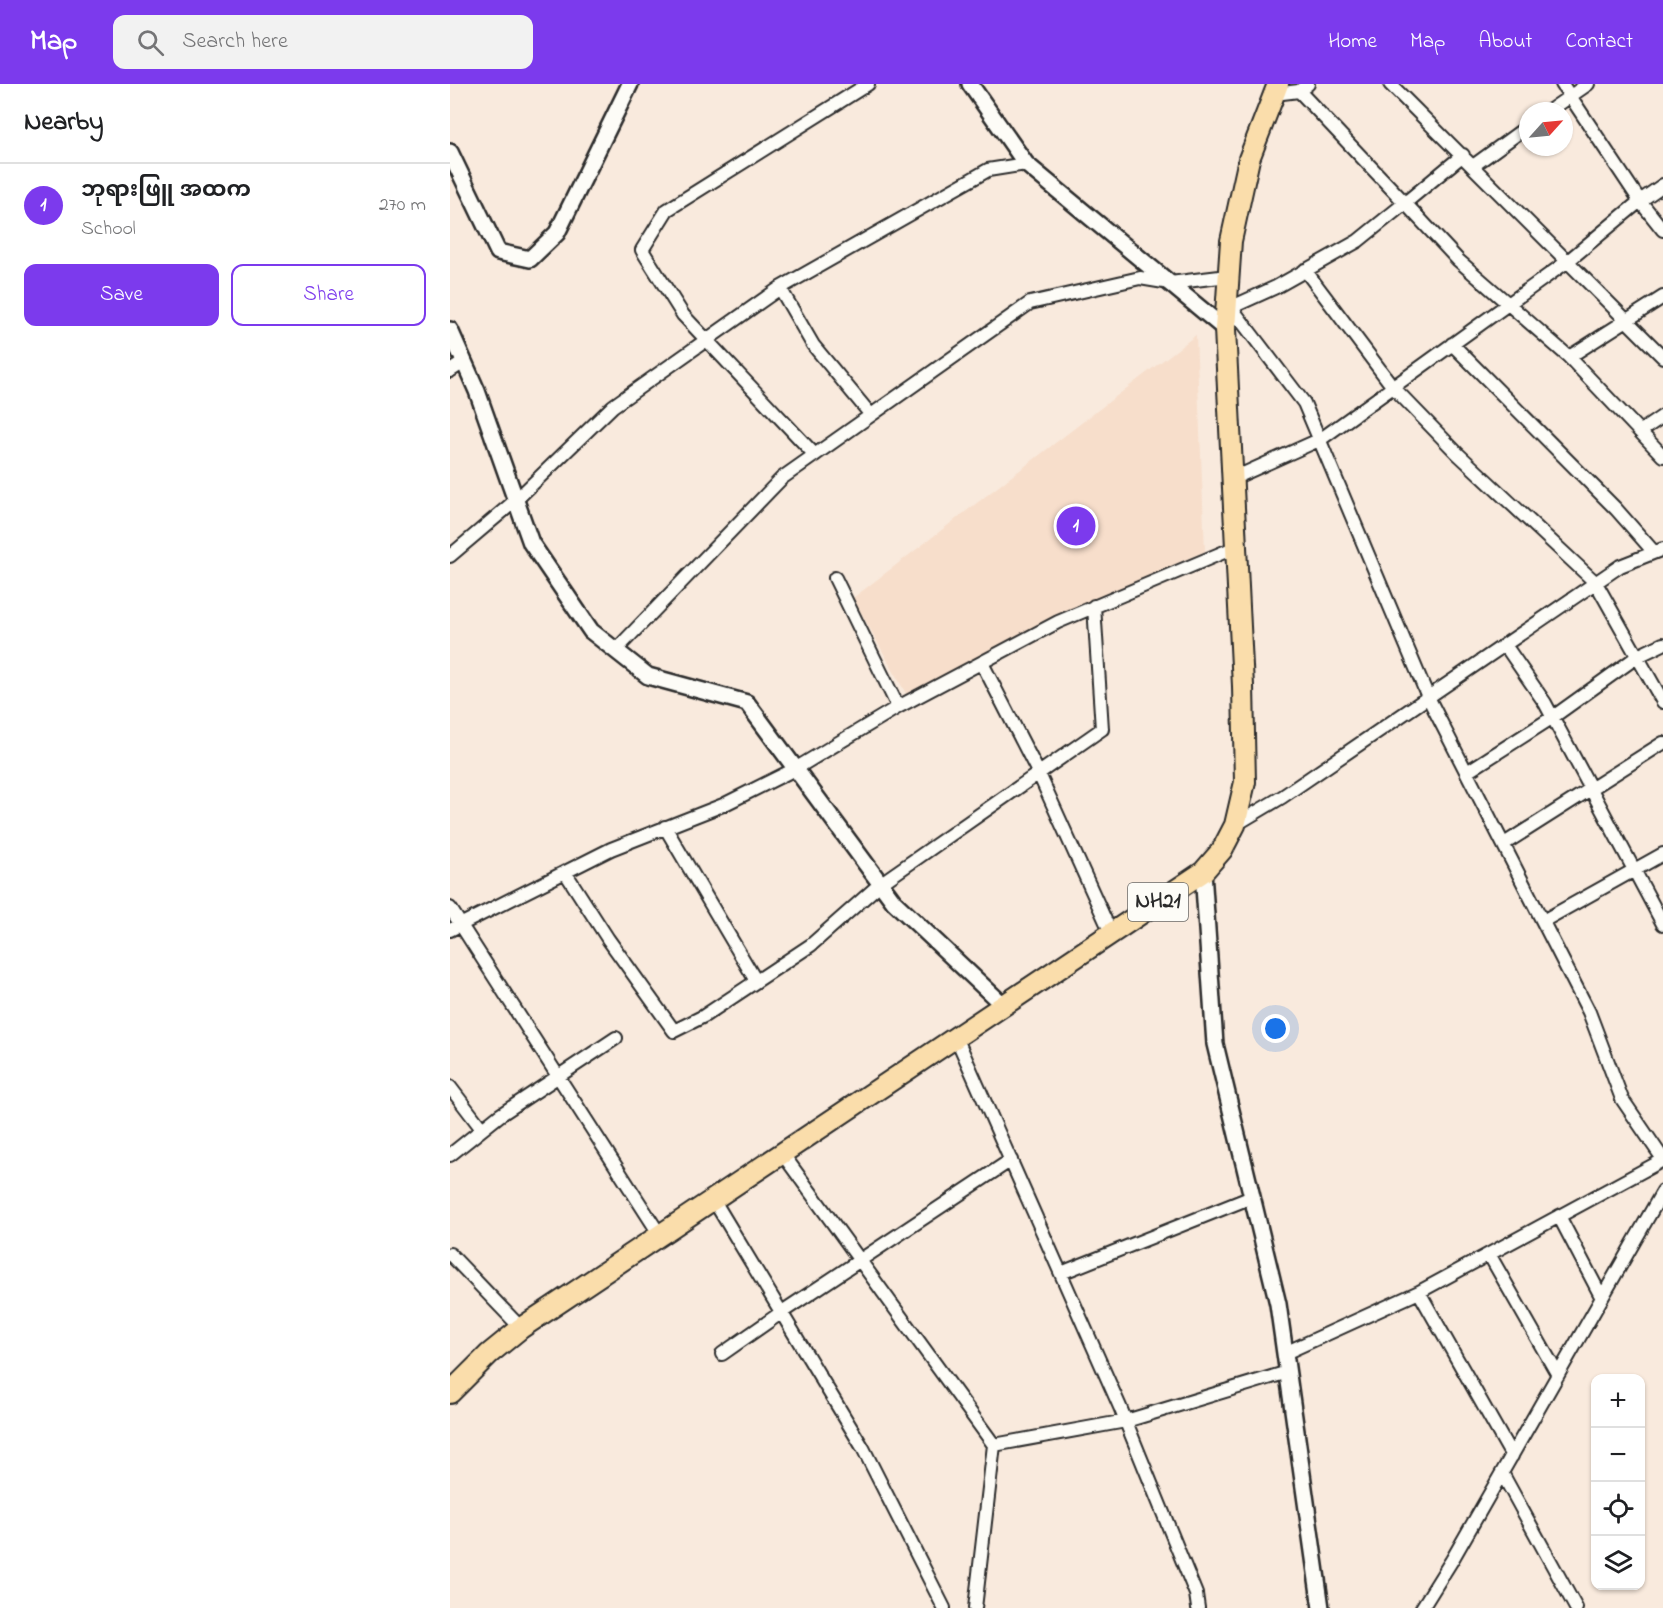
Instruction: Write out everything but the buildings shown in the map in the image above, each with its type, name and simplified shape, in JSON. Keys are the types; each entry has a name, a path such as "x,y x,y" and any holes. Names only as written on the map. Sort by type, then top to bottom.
{"highway":[{"name":"NH21","path":"450,1393 489,1354 521,1328 1203,872 1222,850 1235,825 1245,782 1233,479 1224,329 1229,304 1228,276 1231,241 1248,159 1276,89"}],"street":[{"path":"450,152 498,252 530,259 557,234 630,84"},
{"path":"815,454 683,315 642,250 667,210 868,84"},
{"path":"970,84 1026,164 1224,329"},
{"path":"1390,84 1663,357"},
{"path":"1562,84 1640,201 1663,230"},
{"path":"1561,102 1588,84"},
{"path":"1276,89 1303,88 1458,260 1569,357 1663,456"},
{"path":"1473,166 1519,133"},
{"path":"1285,1353 1419,1292 1663,1160 1622,1099 1589,1012 1428,697 1304,403 1229,304 1305,270 1358,241 1463,155"},
{"path":"450,556 516,500 613,406 780,288 988,170 1026,164"},
{"path":"1233,479 1321,439 1568,261 1640,201 1663,185"},
{"path":"1305,270 1393,387 1457,453 1596,583 1663,702"},
{"path":"616,650 782,478 1030,303 1140,278 1170,283 1228,276"},
{"path":"780,288 813,345 871,415"},
{"path":"1569,357 1663,297"},
{"path":"450,330 531,543 591,631 648,676 747,703 894,902 1004,1005"},
{"path":"1235,825 1282,797 1620,566 1658,550 1452,344"},
{"path":"450,371 464,362"},
{"path":"1641,431 1663,416"},
{"path":"455,927 565,872 665,827 723,805 795,769 898,707 1094,606 1236,547"},
{"path":"835,578 898,707"},
{"path":"565,872 608,939 674,1030 704,1016 811,945 880,884 1102,729 1094,606"},
{"path":"1467,772 1553,717 1638,656 1663,644"},
{"path":"1505,645 1553,717 1663,924"},
{"path":"982,663 1039,774 1111,933"},
{"path":"1504,844 1663,743"},
{"path":"665,827 756,981"},
{"path":"1543,921 1663,854"},
{"path":"1203,872 1215,1044 1278,1304 1321,1608"},
{"path":"450,908 455,927 558,1075 660,1234"},
{"path":"956,1037 1126,1421 1196,1594 1198,1608"},
{"path":"450,1155 482,1129 558,1075 616,1038"},
{"path":"450,1087 482,1129"},
{"path":"782,1153 994,1445 975,1608"},
{"path":"722,1354 782,1311 1011,1160"},
{"path":"1422,1608 1512,1456 1663,1191"},
{"path":"1061,1273 1252,1197"},
{"path":"713,1199 863,1448 944,1608"},
{"path":"1559,1216 1602,1298"},
{"path":"450,1254 521,1328"},
{"path":"1489,1254 1558,1375"},
{"path":"1419,1292 1512,1456"},
{"path":"994,1445 1126,1421 1288,1372"},
{"path":"1502,1473 1576,1608"}],"shaded area":[{"path":"1196,335 1205,551 1057,617 909,699 853,598"}],"place":[{"name":"ဘုရားဖြူ အထက","path":"1076,526"}]}
